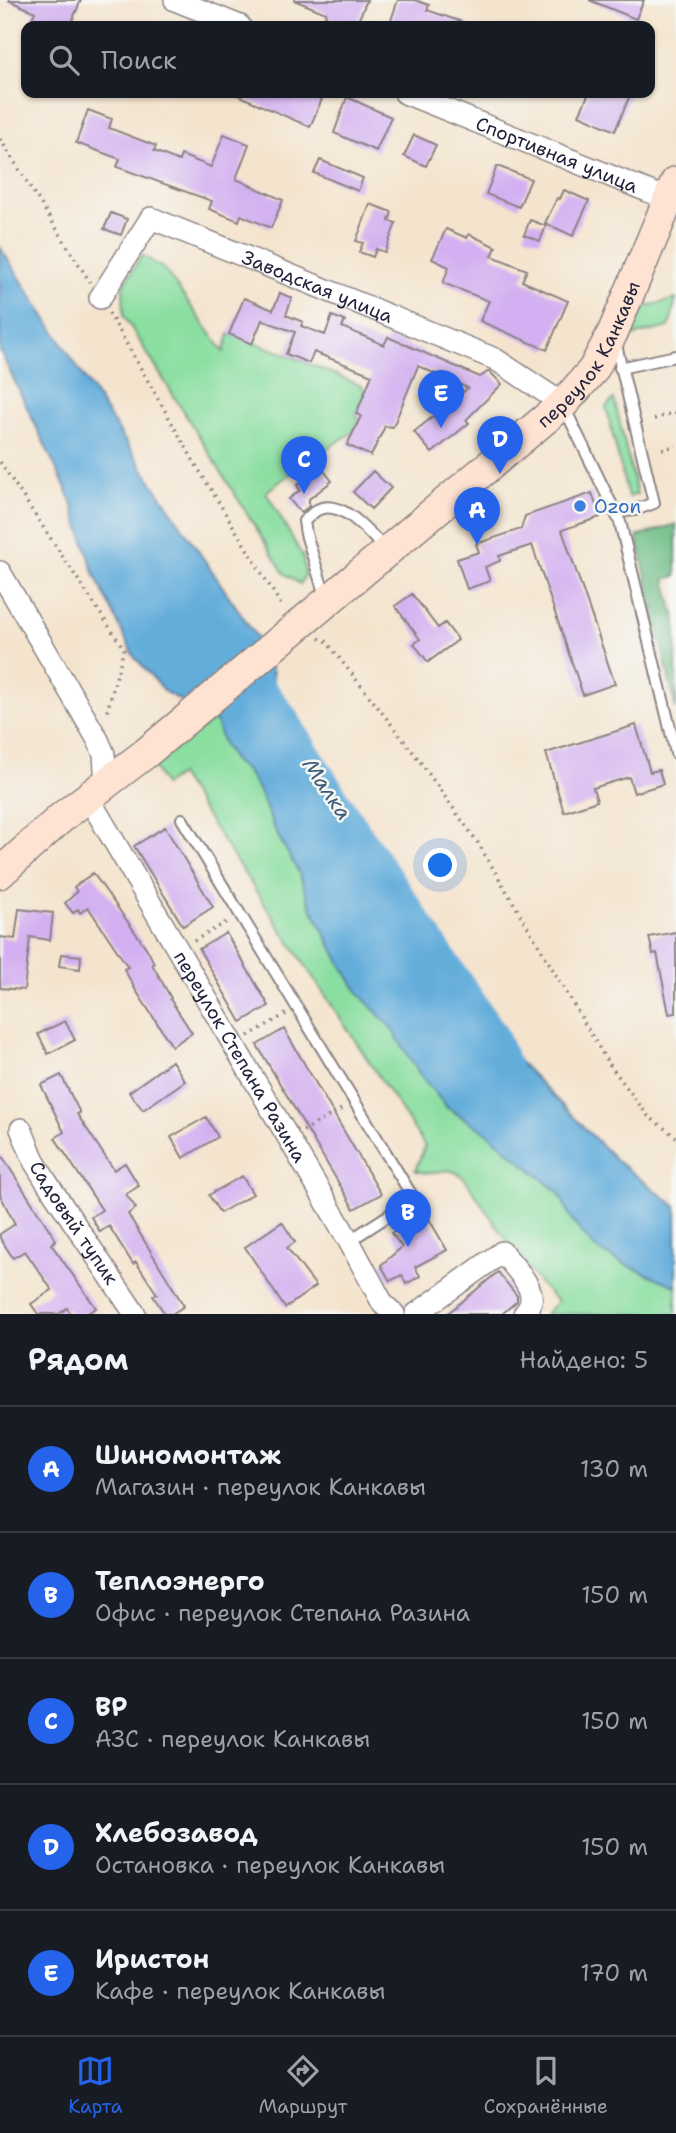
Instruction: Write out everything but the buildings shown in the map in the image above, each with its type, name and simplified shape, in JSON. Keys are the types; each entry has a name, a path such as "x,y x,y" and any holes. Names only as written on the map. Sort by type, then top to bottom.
{"street":[{"path":"175,0 228,21"},
{"name":"Спортивная улица","path":"419,98 673,191"},
{"name":"переулок Канкавы","path":"0,873 62,817 146,753 563,404 593,370 613,332 673,191"},
{"name":"Заводская улица","path":"100,298 151,218 495,359 563,404"},
{"path":"0,572 99,740 104,754 97,790"},
{"name":"переулок Степана Разина","path":"97,790 178,951 349,1241 383,1304 394,1314"},
{"name":"Садовый тупик","path":"21,1129 46,1181 135,1314"},
{"path":"416,1314 502,1252 531,1291 532,1303 524,1314"}],"lane":[{"path":"613,332 654,503 635,510 615,512"},
{"path":"620,368 676,356"},
{"path":"563,404 620,522 676,752"},
{"path":"327,602 304,521 318,509 330,507 342,511 388,552"},
{"path":"182,819 414,1199 349,1241"}],"path":[{"path":"0,139 100,298 295,629 326,641 416,756 478,843 607,1061 648,1116 676,1136"},
{"path":"654,419 676,412"},
{"path":"662,449 676,446"},
{"path":"0,461 124,649 99,740"},
{"path":"178,951 241,914"},
{"path":"233,1045 297,1008"},
{"path":"288,1139 356,1101"}],"green space":[{"path":"142,255 164,269 224,352 229,334 286,354 362,386 365,392 356,414 359,420 353,432 266,492 303,557 305,575 300,584 284,573 124,316 123,286"},
{"path":"676,299 669,327 632,336 631,332 643,307"},
{"path":"614,399 637,494 628,497 606,407"},
{"path":"676,524 676,576 665,579 676,622 676,709 637,537"},
{"path":"215,719 223,743 233,760 247,772 258,789 277,834 299,873 310,905 342,966 360,995 390,1026 421,1076 447,1108 486,1132 559,1193 573,1222 596,1249 676,1286 676,1314 545,1314 558,1301 525,1265 465,1179 452,1171 429,1173 415,1170 425,1146 179,775 164,785 152,763"}],"water":[{"path":"0,247 149,478 264,648 272,672 271,697 276,711 492,1034 617,1161 676,1206 676,1286 596,1249 573,1222 559,1193 486,1132 447,1107 421,1076 390,1026 360,995 342,966 311,907 299,873 277,834 258,789 247,772 233,760 223,743 215,719 165,692 133,655 94,573 70,497 0,351"}],"waterway":[{"name":"Малка","path":"248,672 281,717 342,813 492,1035 504,1064"}],"place":[{"name":"Иристон","path":"441,428"},
{"name":"Хлебозавод","path":"500,474"},
{"name":"BP","path":"304,494"},
{"name":"Ozon","path":"580,506"},
{"name":"Шиномонтаж","path":"477,545"},
{"name":"Теплоэнерго","path":"408,1247"}]}
